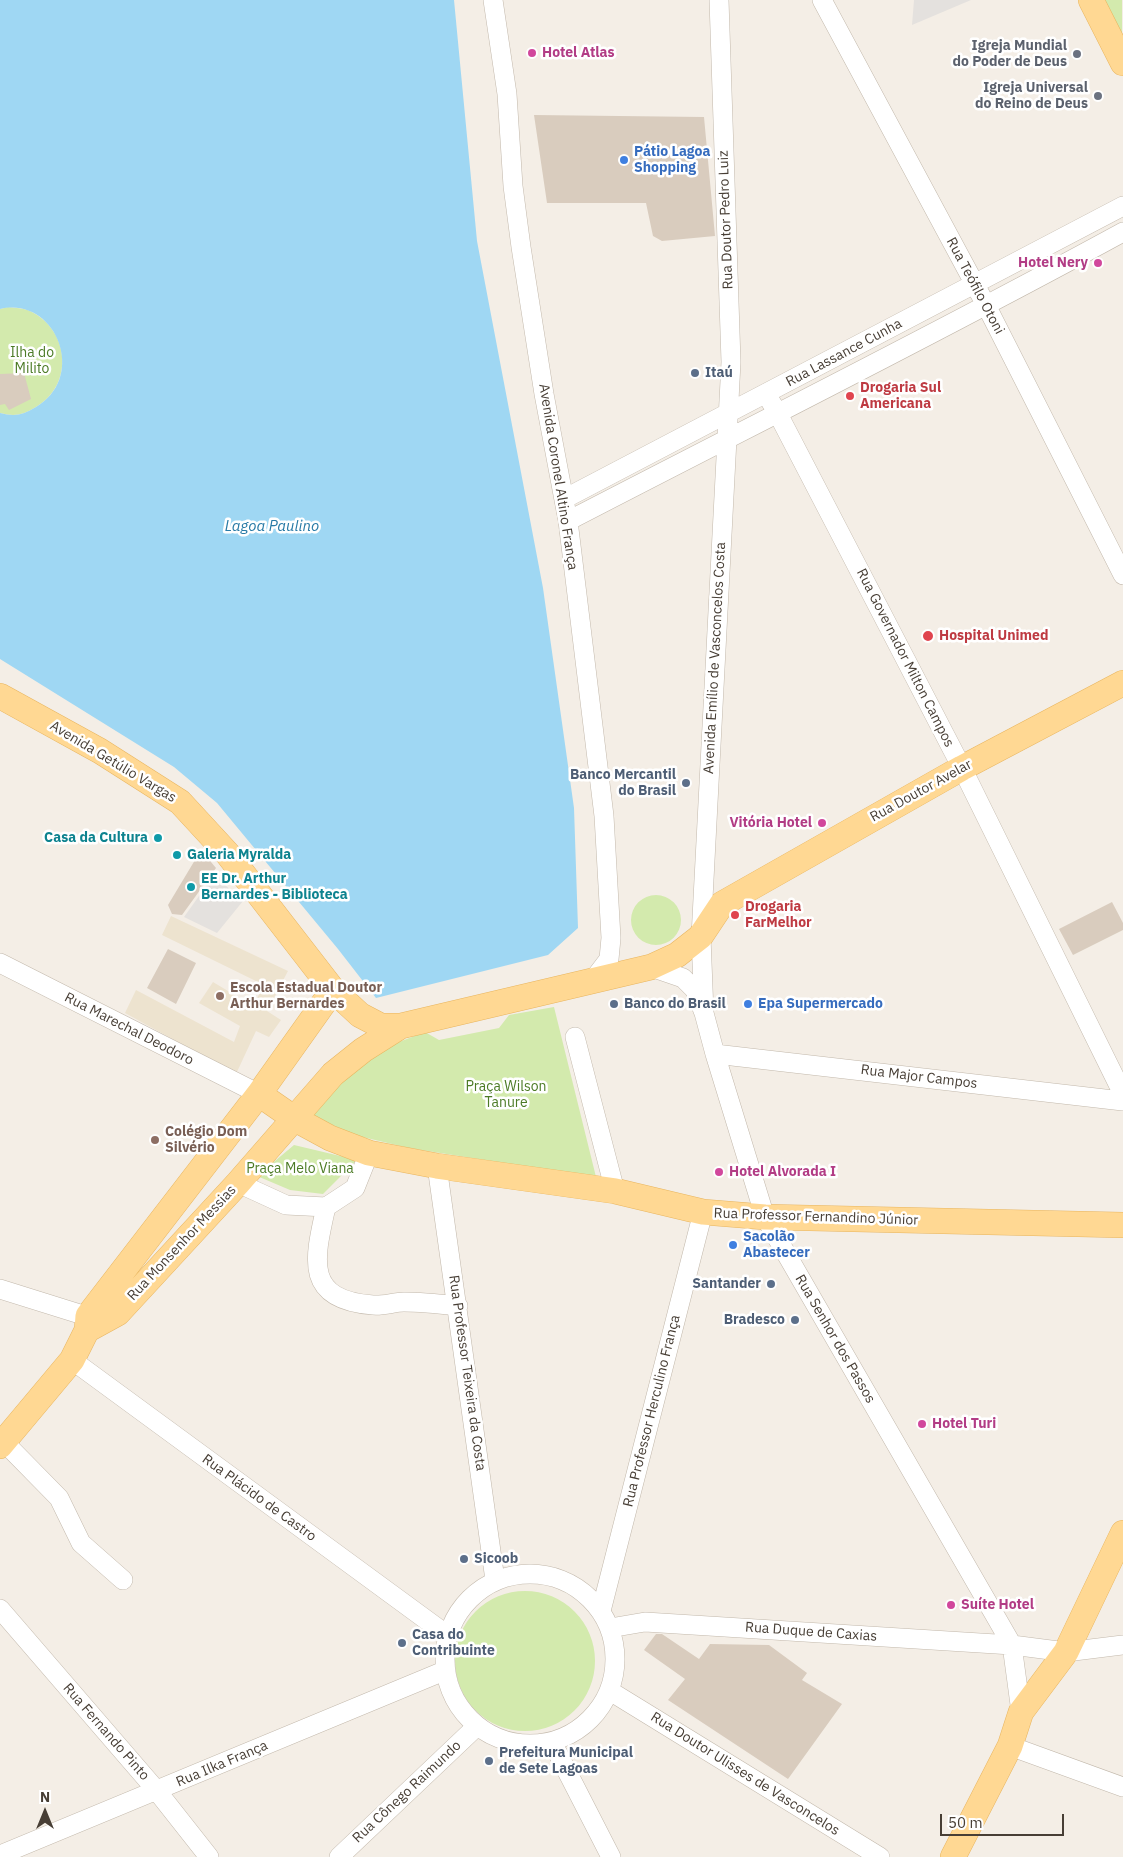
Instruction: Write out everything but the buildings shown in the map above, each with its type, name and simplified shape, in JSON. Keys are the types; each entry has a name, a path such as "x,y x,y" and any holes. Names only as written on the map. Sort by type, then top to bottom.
{"main road":[{"path":"1094,4 1123,63"},
{"name":"Rua Doutor Avelar","path":"701,938 722,904 962,768 1123,683"},
{"name":"Avenida Getúlio Vargas","path":"0,696 100,751 180,802 227,852 333,990 360,1015 381,1026 402,1026"},
{"path":"402,1026 650,967 677,955 701,938"},
{"name":"Rua Monsenhor Messias","path":"2,1444 72,1360 93,1322 333,990"},
{"name":"Rua Monsenhor Messias","path":"93,1322 118,1313 238,1183 333,1074 363,1050 402,1026"},
{"name":"Rua Professor Fernandino Júnior","path":"259,1094 295,1119 330,1138 369,1153 437,1166 615,1191 703,1212 765,1217 1123,1225"},
{"path":"953,1857 1010,1746 1021,1712 1066,1652 1123,1533"}],"street":[{"name":"Avenida Coronel Altino França","path":"493,0 507,94 513,186 521,247 544,394 568,521 584,666 604,816 612,938 609,959 593,980"},
{"name":"Rua Doutor Pedro Luiz","path":"719,0 731,362 726,439"},
{"name":"Rua Teófilo Otoni","path":"822,0 975,284 1123,575"},
{"name":"Rua Lassance Cunha","path":"564,499 1123,206"},
{"name":"Rua Lassance Cunha","path":"568,521 777,412 987,307 1123,232"},
{"name":"Rua Governador Milton Campos","path":"766,394 962,768 1123,1094"},
{"name":"Avenida Emílio de Vasconcelos Costa","path":"701,938 726,439"},
{"name":"Rua Senhor dos Passos","path":"701,938 704,1013"},
{"name":"Rua Marechal Deodoro","path":"0,963 259,1094"},
{"name":"Rua Senhor dos Passos","path":"650,967 683,978 695,990 704,1013 714,1054 765,1217 1012,1645 1021,1712"},
{"path":"575,1037 615,1191"},
{"name":"Rua Major Campos","path":"714,1054 1123,1101"},
{"path":"238,1183 286,1205 326,1207 355,1188 369,1153"},
{"name":"Rua Professor Teixeira da Costa","path":"437,1166 495,1580"},
{"path":"326,1207 317,1262 323,1285 328,1292 350,1302 363,1304 380,1305 403,1302 458,1306"},
{"name":"Rua Professor Herculino França","path":"601,1611 703,1212"},
{"path":"0,1289 93,1322"},
{"name":"Rua Plácido de Castro","path":"72,1360 447,1636"},
{"path":"2,1444 59,1498 81,1543 123,1580"},
{"path":"534,1574 560,1579 583,1592 601,1611 610,1628 615,1649 615,1670 610,1691 601,1708 587,1723 571,1735 552,1742 526,1745 500,1740 476,1727 461,1711 450,1692 444,1671 447,1636 460,1609 481,1589 495,1580 514,1575 534,1574"},
{"name":"Rua Fernando Pinto","path":"0,1609 156,1791 209,1857"},
{"name":"Rua Duque de Caxias","path":"610,1628 645,1622 1012,1645"},
{"path":"1012,1645 1066,1652 1123,1645"},
{"name":"Rua Ilka França","path":"0,1855 444,1671"},
{"name":"Rua Doutor Ulisses de Vasconcelos","path":"610,1691 880,1857"},
{"name":"Rua Cônego Raimundo","path":"339,1857 476,1727"},
{"path":"552,1742 611,1857"},
{"path":"1010,1746 1123,1787"}],"shaded area":[{"path":"914,0 971,0 912,25"},
{"path":"214,875 243,901 217,933 184,917"},
{"name":"Escola Estadual Doutor Arthur Bernardes","path":"171,916 288,971 267,1011 281,1020 269,1037 256,1031 236,1074 125,1013 136,990 234,1042 240,1026 199,1003 213,982 253,1006 264,985 162,935"}],"green space":[{"path":"1101,0 1122,0 1122,46"},
{"name":"Ilha do Milito","path":"8,307 28,310 43,320 53,331 59,344 62,358 61,372 57,385 48,397 31,410 15,415 0,413 0,309"},
{"path":"651,895 661,895 674,902 681,915 681,925 674,938 661,945 651,945 642,941 635,934 631,925 631,915 635,906 642,899"},
{"name":"Praça Wilson Tanure","path":"554,1007 597,1181 409,1148 354,1135 309,1114 340,1077 386,1047 425,1032 439,1040 499,1028 509,1015"},
{"name":"Praça Melo Viana","path":"294,1145 357,1160 323,1194 290,1190 257,1176"},
{"path":"525,1591 552,1597 564,1603 574,1612 583,1622 589,1634 595,1661 589,1688 583,1700 574,1710 564,1719 552,1725 525,1731 498,1725 486,1719 476,1710 467,1700 461,1688 455,1661 461,1634 467,1622 476,1612 486,1603 498,1597"}],"water":[{"name":"Lagoa Paulino","path":"0,0 454,0 477,241 543,588 574,808 578,928 548,955 376,998 338,949 217,803 174,767 0,659 0,413 15,415 27,412 52,394 60,377 62,359 58,342 50,326 37,315 20,308 0,309"}],"place":[{"name":"Hotel Atlas","path":"532,53"},
{"name":"Igreja Mundial do Poder de Deus","path":"1077,54"},
{"name":"Igreja Universal do Reino de Deus","path":"1098,96"},
{"name":"Pátio Lagoa Shopping","path":"624,160"},
{"name":"Hotel Nery","path":"1098,263"},
{"name":"Itaú","path":"695,373"},
{"name":"Drogaria Sul Americana","path":"850,396"},
{"name":"Hospital Unimed","path":"928,636"},
{"name":"Banco Mercantil do Brasil","path":"686,783"},
{"name":"Vitória Hotel","path":"822,823"},
{"name":"Casa da Cultura","path":"158,838"},
{"name":"Galeria Myralda","path":"177,855"},
{"name":"EE Dr. Arthur Bernardes - Biblioteca","path":"191,887"},
{"name":"Drogaria FarMelhor","path":"735,915"},
{"name":"Escola Estadual Doutor Arthur Bernardes","path":"220,996"},
{"name":"Banco do Brasil","path":"614,1004"},
{"name":"Epa Supermercado","path":"748,1004"},
{"name":"Colégio Dom Silvério","path":"155,1140"},
{"name":"Hotel Alvorada I","path":"719,1172"},
{"name":"Sacolão Abastecer","path":"733,1245"},
{"name":"Santander","path":"771,1284"},
{"name":"Bradesco","path":"795,1320"},
{"name":"Hotel Turi","path":"922,1424"},
{"name":"Sicoob","path":"464,1559"},
{"name":"Suíte Hotel","path":"951,1605"},
{"name":"Casa do Contribuinte","path":"402,1643"},
{"name":"Prefeitura Municipal de Sete Lagoas","path":"489,1761"}]}
